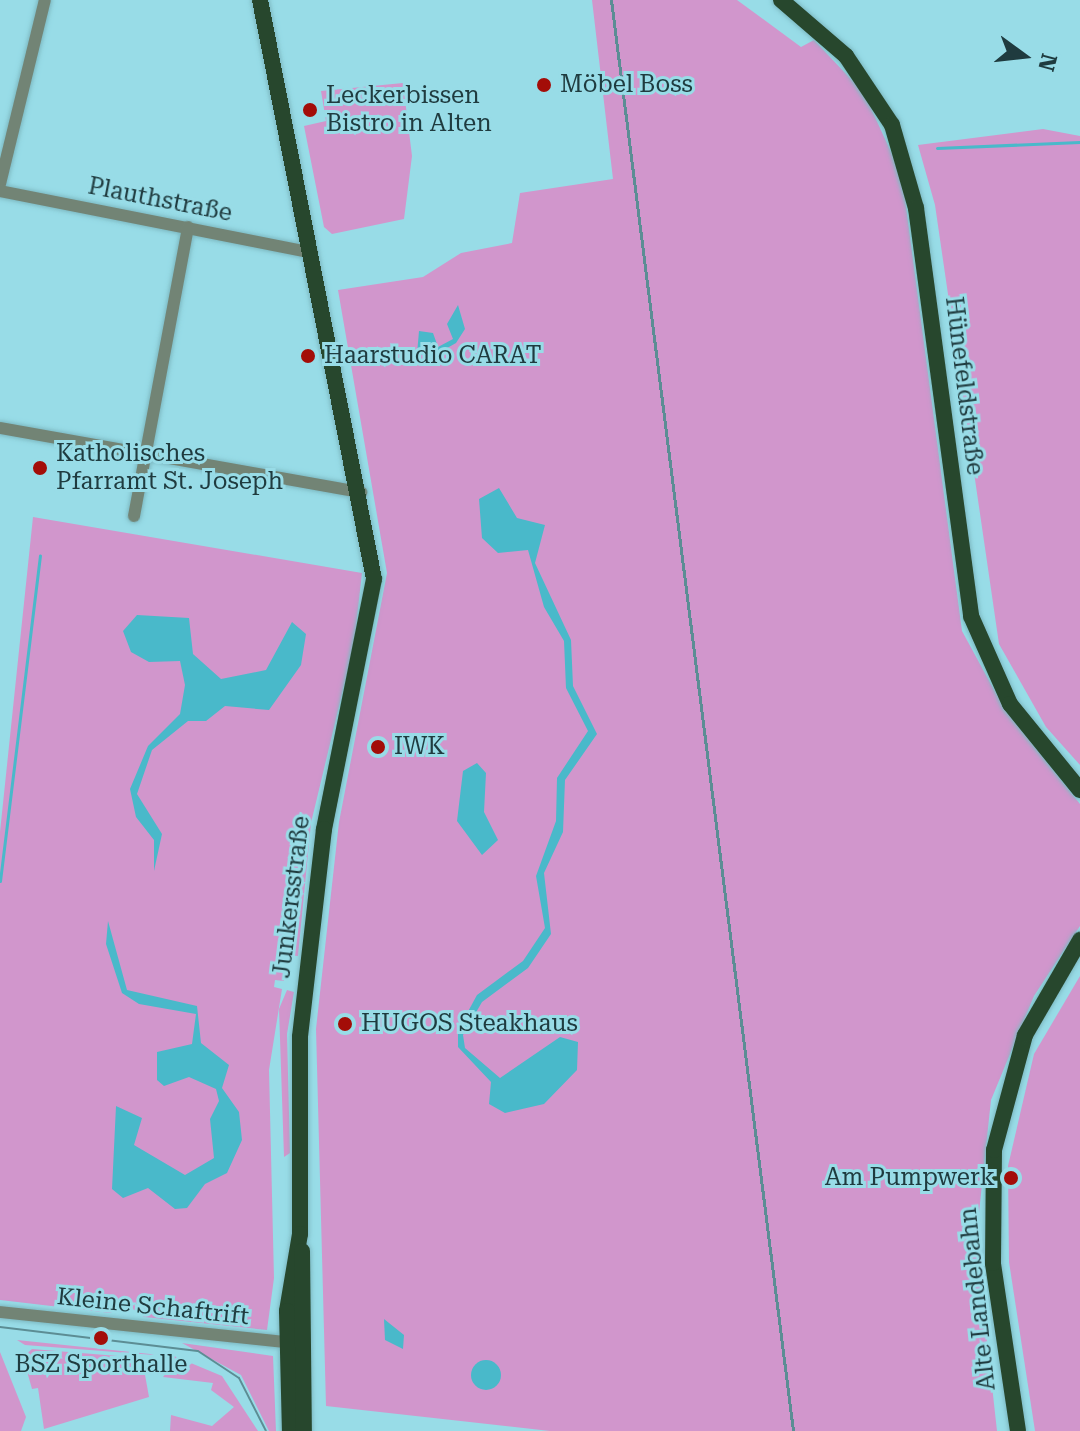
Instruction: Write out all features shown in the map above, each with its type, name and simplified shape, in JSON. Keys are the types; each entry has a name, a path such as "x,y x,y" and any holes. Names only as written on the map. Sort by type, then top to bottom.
{"main road":[{"name":"Junkersstraße","path":"260,0 374,564 370,617 324,829 303,1013 299,1241 289,1283 304,1431"},
{"name":"Hünefeldstraße","path":"781,0 846,56 892,125 916,208 971,616 1010,704 1080,790"},
{"name":"Alte Landebahn","path":"1018,1431 992,1252 994,1150 1025,1035 1080,940"},
{"name":"Junkersstraße","path":"290,1431 294,1343"}],"street":[{"path":"0,184 45,0"},
{"name":"Plauthstraße","path":"0,191 312,253"},
{"path":"134,516 188,227"},
{"path":"0,428 361,492"},
{"name":"Kleine Schaftrift","path":"0,1312 294,1343"}],"shaded area":[{"path":"592,0 737,0 801,47 814,40 864,93 902,176 962,631 1005,710 1080,804 1080,926 1034,996 991,1100 976,1241 997,1431 550,1431 326,1406 316,1029 339,822 387,573 338,290 423,277 461,253 512,243 520,193 613,179"},
{"path":"403,83 412,156 404,219 332,234 324,227 304,126 326,121 321,91"},
{"path":"1043,129 1080,136 1080,765 1046,727 999,644 935,205 918,145"},
{"path":"33,517 362,573 354,644 311,823 298,956 285,955 284,981 275,980 274,987 282,989 269,1070 274,1278 267,1330 144,1317 123,1302 111,1313 0,1300 0,832"},
{"path":"1080,976 1080,1431 1035,1431 1009,1262 1008,1166 1034,1054"},
{"path":"287,990 294,992 287,1034 290,1153 284,1157 279,1009"},
{"path":"17,1340 150,1354 154,1355 25,1345"},
{"path":"182,1343 273,1356 276,1431 269,1431 241,1375"},
{"path":"32,1349 142,1358 149,1397 44,1429 38,1388 32,1389 23,1357"},
{"path":"162,1351 222,1376 258,1431 170,1431 171,1415 212,1426 234,1407 211,1390 213,1383 163,1377 171,1367 161,1364"},
{"path":"0,1352 26,1417 21,1431 0,1431"}],"water":[{"path":"458,305 465,329 456,343 433,356 417,354 419,331 433,333 438,347 453,339 447,324"},
{"path":"499,488 517,518 545,525 535,563 571,640 573,686 597,734 565,780 563,832 544,873 551,934 528,968 482,1002 463,1035 465,1048 500,1078 560,1037 578,1042 577,1070 544,1104 505,1113 489,1104 491,1082 458,1047 458,1030 477,995 523,961 545,928 536,876 556,821 557,778 588,731 566,688 564,641 544,607 528,550 498,553 482,538 479,499"},
{"path":"137,615 189,618 193,654 221,679 266,670 292,622 306,634 301,665 269,710 225,706 206,721 188,721 152,750 137,794 162,834 154,871 154,840 136,817 130,789 148,746 180,714 185,685 180,661 149,662 131,652 123,631"},
{"path":"477,763 486,773 484,812 498,840 482,855 457,821 463,771"},
{"path":"108,921 127,990 197,1006 201,1043 229,1065 222,1088 239,1112 242,1140 227,1173 205,1184 187,1208 175,1209 148,1188 123,1198 112,1189 116,1106 142,1118 134,1145 185,1175 214,1158 210,1119 219,1101 216,1089 189,1077 164,1086 157,1080 157,1052 192,1044 196,1014 139,1004 122,993 106,944"},
{"path":"384,1319 404,1335 403,1349 385,1340"},
{"path":"486,1360 492,1361 500,1369 500,1381 492,1389 486,1390 480,1389 472,1381 471,1375 472,1369 480,1361"}],"waterway":[{"path":"937,148 1080,142"},
{"path":"0,881 40,555"}],"tram line":[{"path":"0,1327 198,1351 239,1378 266,1431"}],"railway":[{"path":"611,0 793,1431"}],"place":[{"name":"Möbel Boss","path":"544,85"},
{"name":"Leckerbissen Bistro in Alten","path":"310,110"},
{"name":"Haarstudio CARAT","path":"308,356"},
{"name":"Katholisches Pfarramt St. Joseph","path":"40,468"},
{"name":"IWK","path":"378,747"},
{"name":"HUGOS Steakhaus","path":"345,1024"},
{"name":"Am Pumpwerk","path":"1011,1178"},
{"name":"BSZ Sporthalle","path":"101,1338"}]}
